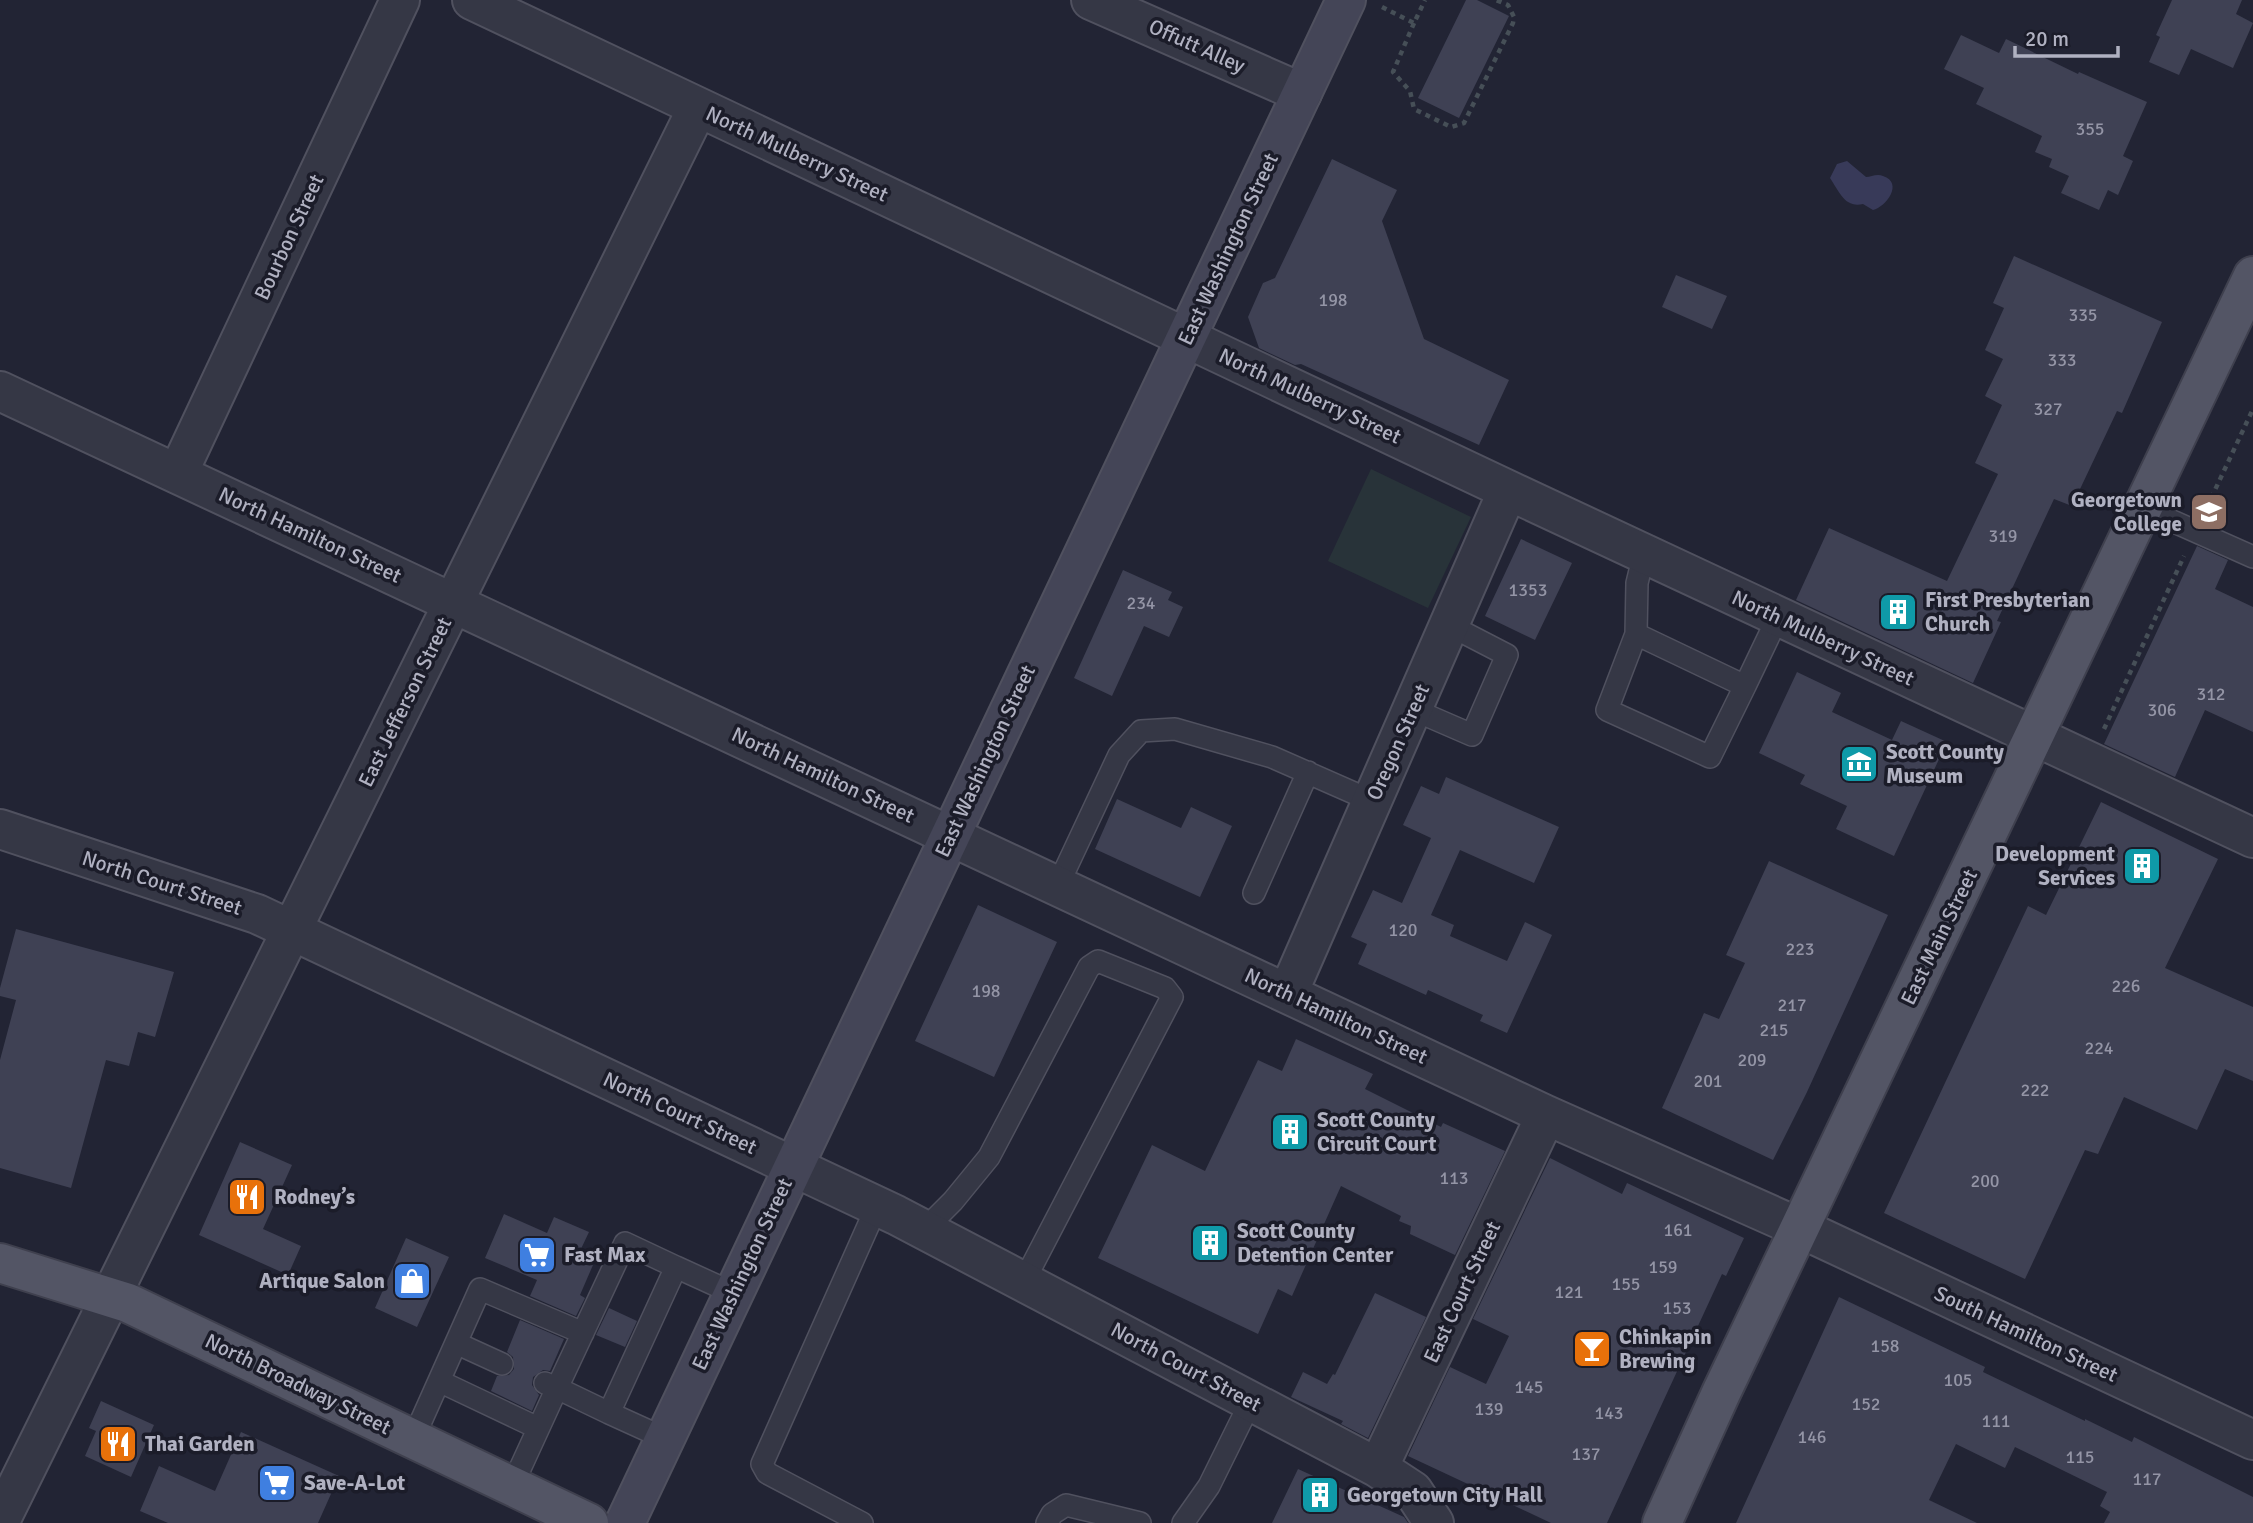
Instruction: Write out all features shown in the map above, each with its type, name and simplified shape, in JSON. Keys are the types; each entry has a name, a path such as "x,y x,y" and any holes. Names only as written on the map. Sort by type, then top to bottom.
{"main road":[{"name":"East Main Street","path":"1662,1523 2253,276"},
{"name":"North Broadway Street","path":"0,1263 110,1297 210,1341 589,1523"}],"street":[{"name":"Bourbon Street","path":"178,473 400,0"},
{"name":"North Mulberry Street","path":"472,0 1644,554 2253,838"},
{"name":"Offutt Alley","path":"1091,0 1302,93"},
{"name":"East Washington Street","path":"625,1523 1302,93 1364,3"},
{"name":"East Jefferson Street","path":"0,1521 698,107"},
{"name":"North Hamilton Street","path":"0,391 1546,1115 1800,1228"},
{"name":"Oregon Street","path":"1288,993 1508,490"},
{"name":"North Court Street","path":"0,829 257,914 877,1206 1378,1468 1413,1491 1434,1523"},
{"name":"East Court Street","path":"1378,1468 1546,1115"},
{"name":"South Hamilton Street","path":"1800,1228 2253,1440"}],"lane":[{"path":"2143,508 2253,557"},
{"path":"1644,554 1637,583 1636,634 1607,710 1710,757 1778,617"},
{"path":"1412,709 1472,735 1507,655 1449,625"},
{"path":"1636,634 1745,686"},
{"path":"1058,885 1119,755 1141,731 1175,729 1272,757 1372,801"},
{"path":"1254,893 1308,772"},
{"path":"924,1230 953,1201 989,1157 1089,967 1097,961 1165,988 1172,997 1024,1282"},
{"path":"862,1523 767,1473 762,1464 877,1206"},
{"path":"512,1486 538,1429 551,1385 583,1333 625,1243 733,1293"},
{"path":"609,1413 676,1267"},
{"path":"413,1439 480,1289 583,1333"},
{"path":"456,1343 502,1364"},
{"path":"439,1381 538,1429"},
{"path":"551,1385 664,1438"},
{"path":"1183,1523 1209,1486 1251,1401"},
{"path":"1047,1523 1052,1514 1066,1505 1140,1523"}],"path":[{"path":"1425,0 1393,72 1410,91 1414,108 1451,127 1464,122 1513,23 1514,17 1508,5 1496,0"},
{"path":"1364,3 1415,23"},
{"path":"2101,734 2252,413"}],"shaded area":[{"path":"1371,469 1471,517 1428,608 1328,561"}],"water":[{"path":"1847,161 1866,177 1879,175 1889,179 1892,184 1891,194 1878,208 1873,210 1863,204 1852,204 1843,198 1830,178 1837,164"}],"building":[{"path":"1466,0 1477,0 1509,16 1459,118 1418,98"},
{"path":"2172,0 2242,0 2236,14 2253,23 2233,68 2191,49 2179,75 2149,62 2160,37 2156,35"},
{"path":"1961,35 1999,53 2006,39 2078,74 2079,72 2147,102 2123,156 2133,161 2118,195 2108,190 2099,210 2061,193 2069,176 2049,167 2052,159 2035,152 2042,136 1976,104 1984,88 1944,69"},
{"path":"1332,159 1397,190 1382,221 1424,339 1509,380 1479,445 1301,364 1295,365 1259,348 1248,317 1263,283 1275,278"},
{"path":"2014,256 2162,322 2122,413 2117,411 2072,506 2054,499 1997,621 2001,622 1973,683 1796,600 1829,528 1947,581 1998,474 1975,463 2002,405 1985,396 2003,359 1985,350 2004,308 1993,303"},
{"path":"1676,275 1727,296 1712,329 1662,307"},
{"path":"1521,539 1572,563 1535,640 1485,616"},
{"path":"2197,546 2228,560 2215,589 2253,607 2253,732 2205,710 2175,777 2104,744"},
{"path":"1123,570 1172,592 1168,600 1183,607 1169,637 1144,626 1112,696 1074,678"},
{"name":"Scott County Museum","path":"1797,672 1841,693 1832,712 1892,740 1901,721 1947,742 1894,856 1836,829 1847,806 1800,784 1805,775 1759,753"},
{"path":"1446,777 1559,827 1534,883 1460,850 1431,915 1454,925 1450,936 1507,961 1525,922 1552,935 1507,1033 1480,1021 1483,1015 1428,990 1426,995 1358,964 1367,944 1351,937 1373,890 1402,903 1431,838 1403,825 1421,786 1439,794"},
{"path":"1117,799 1181,828 1191,807 1232,826 1200,897 1095,849"},
{"path":"2101,802 2218,859 2165,968 2253,1007 2253,1081 2225,1069 2197,1130 2124,1097 2098,1154 2085,1150 2025,1279 1884,1213 2028,906 2046,915"},
{"path":"1769,861 1888,915 1773,1160 1662,1108 1704,1013 1719,1019 1745,963 1726,955"},
{"path":"978,905 1057,942 994,1077 915,1041"},
{"path":"16,929 174,972 155,1037 138,1032 129,1066 106,1060 71,1188 0,1168 0,1060 16,1000 0,996 0,988"},
{"path":"1296,1039 1373,1074 1365,1089 1441,1127 1443,1123 1505,1151 1455,1255 1410,1234 1411,1226 1399,1221 1401,1216 1341,1186 1292,1296 1278,1289 1258,1334 1098,1258 1152,1145 1205,1171 1258,1060 1282,1071"},
{"name":"Rodney’s","path":"240,1142 292,1165 263,1229 301,1246 288,1275 199,1235"},
{"path":"1550,1158 1622,1194 1627,1183 1744,1238 1726,1276 1722,1274 1607,1523 1551,1523 1408,1456 1450,1367 1486,1384 1509,1336 1473,1319"},
{"name":"Fast Max","path":"504,1214 547,1233 554,1217 589,1232 580,1251 596,1258 580,1295 585,1298 576,1316 530,1296 537,1280 485,1258"},
{"name":"Artique Salon","path":"406,1238 449,1257 417,1327 375,1308"},
{"path":"1375,1293 1426,1317 1368,1438 1341,1424 1343,1421 1291,1397 1303,1372 1327,1384 1333,1374 1335,1375"},
{"path":"1839,1297 1985,1367 1983,1372 2132,1442 2134,1437 2253,1497 2253,1523 2104,1523 2110,1512 2100,1506 2107,1492 2015,1447 2005,1468 1956,1444 1929,1500 1977,1523 1736,1523"},
{"path":"609,1308 637,1321 625,1347 596,1335"},
{"path":"520,1320 564,1339 550,1371 543,1370 533,1377 532,1385 539,1395 532,1411 491,1391 497,1376 509,1375 514,1369 513,1357 507,1352"},
{"name":"Thai Garden","path":"101,1401 154,1425 131,1477 85,1456 96,1431 89,1428"},
{"name":"Save-A-Lot","path":"241,1432 339,1476 318,1523 168,1523 140,1511 159,1466 215,1491"},
{"name":"Georgetown City Hall","path":"1298,1469 1404,1517 1408,1523 1272,1523"}],"place":[{"name":"Georgetown College","path":"2209,512"},
{"name":"First Presbyterian Church","path":"1898,612"},
{"name":"Scott County Museum","path":"1859,764"},
{"name":"Development Services","path":"2142,866"},
{"name":"Scott County Circuit Court","path":"1290,1132"},
{"name":"Rodney’s","path":"247,1197"},
{"name":"Scott County Detention Center","path":"1210,1243"},
{"name":"Fast Max","path":"537,1255"},
{"name":"Artique Salon","path":"412,1281"},
{"name":"Chinkapin Brewing","path":"1592,1349"},
{"name":"Thai Garden","path":"118,1444"},
{"name":"Save-A-Lot","path":"277,1483"},
{"name":"Georgetown City Hall","path":"1320,1495"}]}
